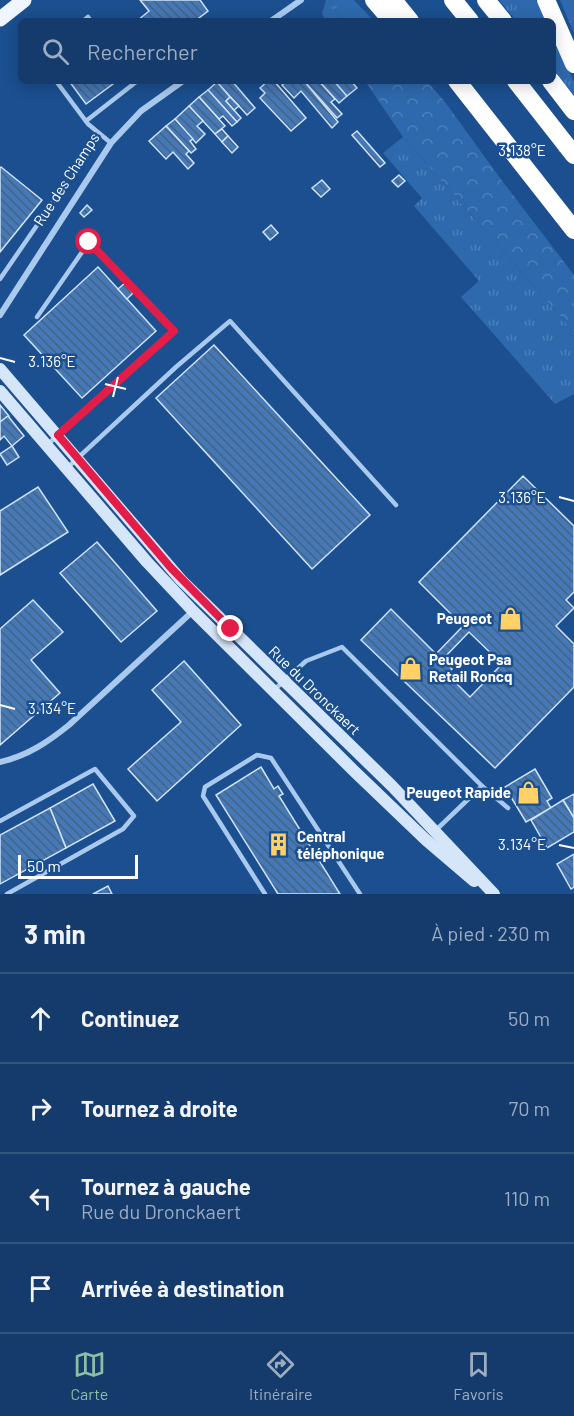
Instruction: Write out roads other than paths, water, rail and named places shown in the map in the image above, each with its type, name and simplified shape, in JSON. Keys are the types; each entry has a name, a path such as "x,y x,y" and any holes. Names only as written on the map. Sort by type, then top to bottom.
{"highway":[{"path":"374,0 389,18"},
{"path":"393,0 408,18"},
{"path":"453,0 468,18"},
{"path":"486,0 501,18"},
{"path":"546,0 554,18"},
{"path":"556,23 574,64"},
{"path":"445,84 496,147 559,210"},
{"path":"459,84 574,230"},
{"path":"518,84 574,155"},
{"path":"553,84 574,111"}],"main road":[{"path":"3,17 24,0"},
{"name":"Rue du Dronckaert","path":"0,369 181,580 435,831 489,894"},
{"name":"Rue du Dronckaert","path":"0,391 165,583 426,840 489,894"}],"street":[{"path":"275,18 301,0"},
{"name":"Rue des Champs","path":"1,310 111,143 141,111 179,84"},
{"path":"0,762 29,753 69,725 193,611"}],"lane":[{"path":"58,84 86,121 111,143"},
{"path":"86,121 133,84"},
{"path":"0,279 53,202"},
{"path":"37,317 89,242 174,331 47,446"},
{"path":"67,468 176,367 230,321 396,504"},
{"path":"273,691 306,661 342,647 482,786 508,808"},
{"path":"265,894 204,796 205,787 257,755 271,758 360,894"},
{"path":"0,821 95,769 134,816 123,829 7,894"},
{"path":"426,840 482,786"}],"place":[{"name":"Peugeot","path":"510,618"},
{"name":"Peugeot Psa Retail Roncq","path":"411,668"},
{"name":"Peugeot Rapide","path":"529,792"},
{"name":"Central téléphonique","path":"279,845"}]}
